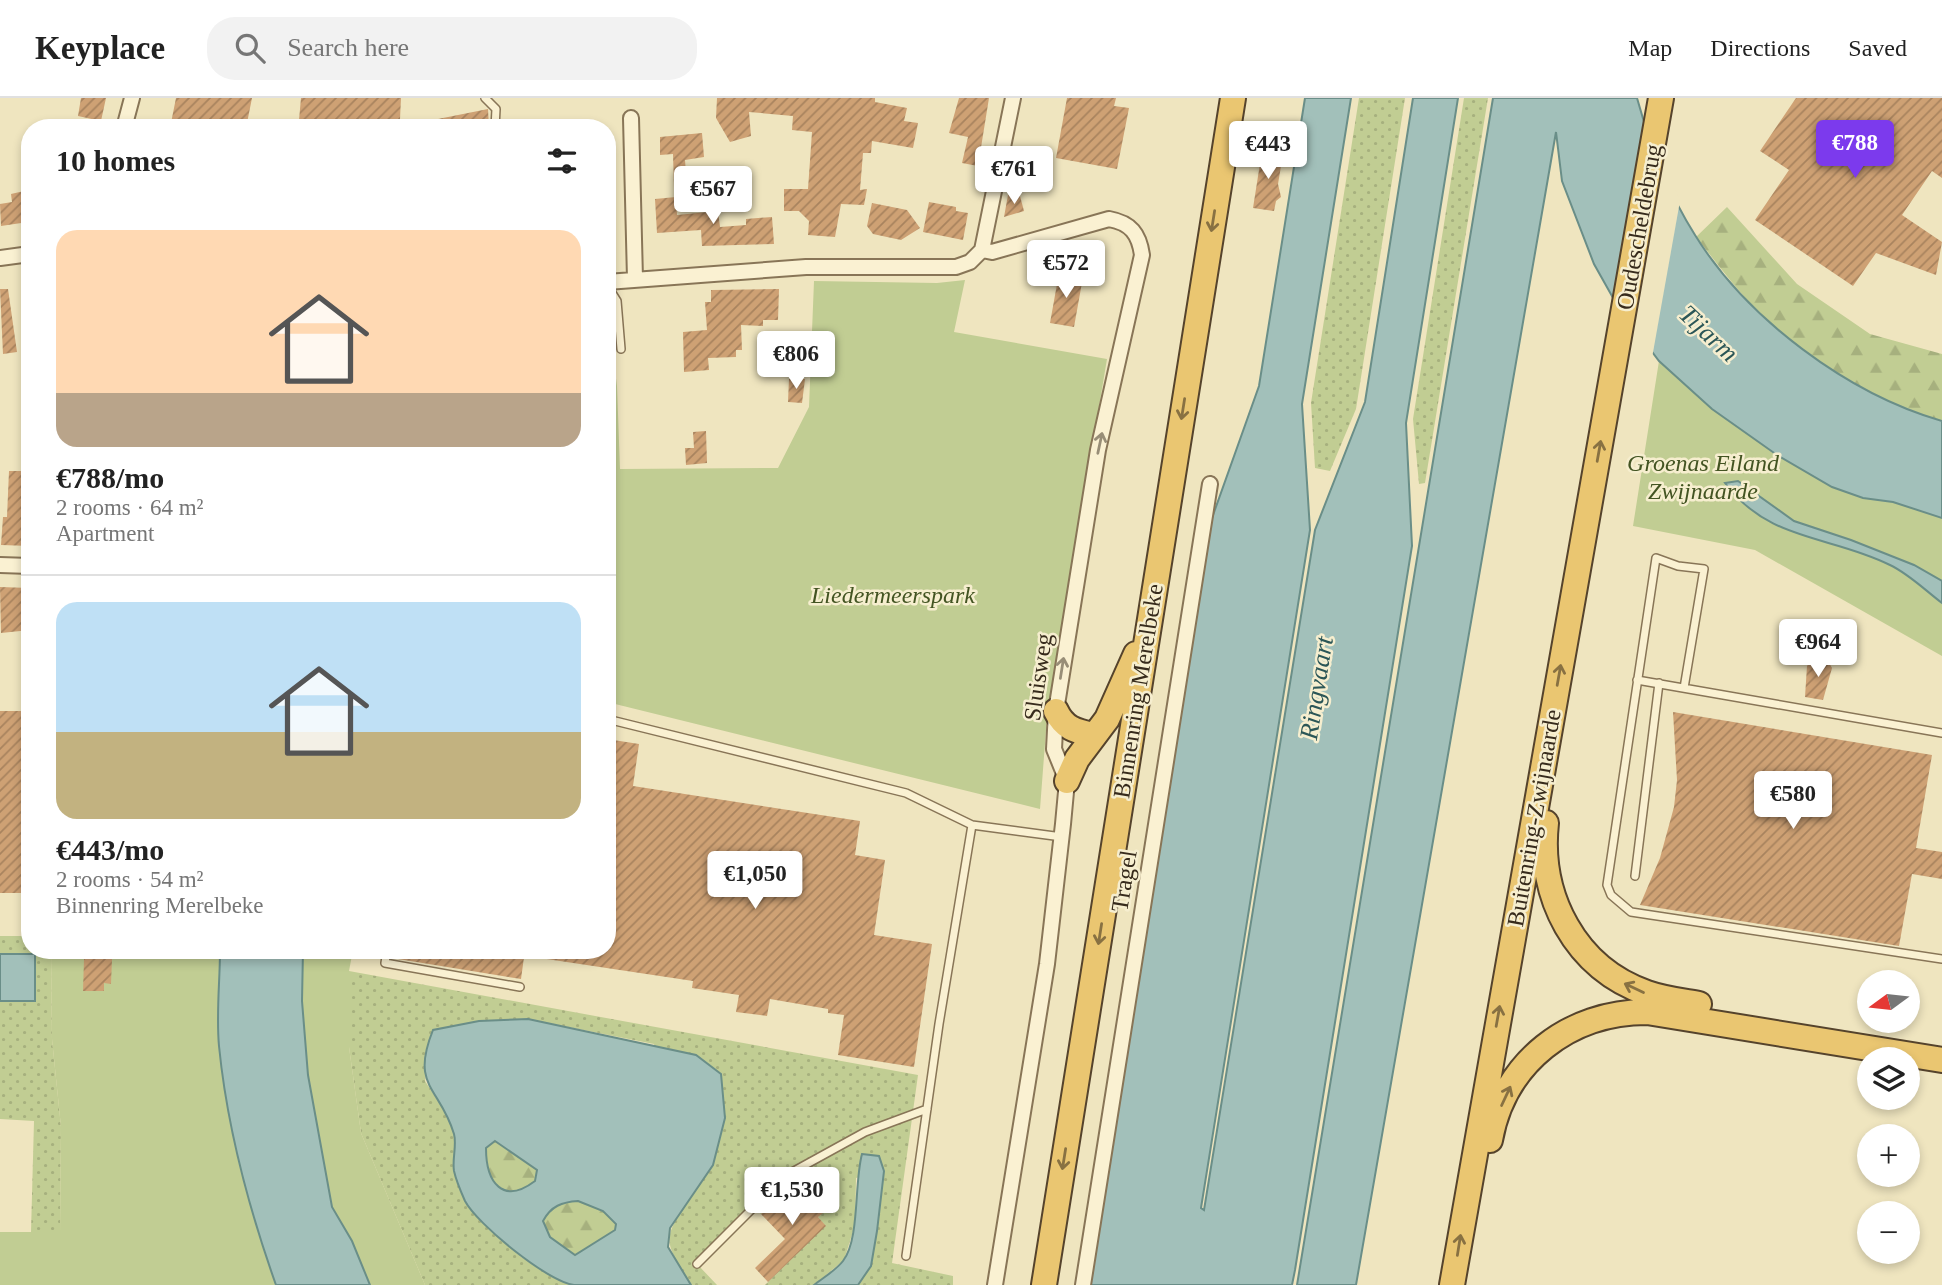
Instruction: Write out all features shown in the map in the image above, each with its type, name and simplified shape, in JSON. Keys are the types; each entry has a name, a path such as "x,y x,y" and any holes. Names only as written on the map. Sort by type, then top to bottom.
{"highway":[{"path":"1221,98 1224,154"},
{"name":"Binnenring Merelbeke","path":"1044,1285 1233,98"},
{"name":"Oudescheldebrug","path":"1617,351 1661,101"},
{"name":"Buitenring-Zwijnaarde","path":"1452,1285 1617,351"},
{"path":"1067,782 1093,735 1107,719 1117,701 1149,625"},
{"path":"1056,711 1062,723 1075,731 1093,735"},
{"path":"1539,790 1546,818 1545,867 1559,915 1588,957 1624,983 1674,1000 1942,1043"},
{"path":"1465,1204 1483,1185 1493,1126 1507,1090 1525,1063 1552,1040 1578,1024 1604,1016 1647,1012 1942,1060"}],"street":[{"path":"126,119 132,98"},
{"path":"616,282 806,267 956,267 970,262 982,250 1013,98"},
{"path":"631,118 635,279"},
{"name":"Sluisweg","path":"982,250 992,251 1109,219 1132,228 1140,241 1142,255 1098,450 1056,711 1054,749 1067,782 1062,837 1047,964 996,1285"},
{"path":"0,258 21,255"},
{"name":"Tragel","path":"1083,1285 1210,484"},
{"path":"0,565 21,566"}],"lane":[{"path":"485,98 496,109 495,119"},
{"path":"616,300 621,349"},
{"path":"1684,688 1704,569 1678,566 1657,558 1607,885 1611,895 1631,912 1942,959"},
{"path":"1637,680 1942,733"},
{"path":"1635,876 1660,683"},
{"path":"616,721 906,793 972,825 1062,837"},
{"path":"906,1256 972,825"},
{"path":"386,959 386,963 520,987"},
{"path":"697,1264 785,1176 865,1132 927,1109"}],"green space":[{"path":"1359,98 1405,98 1356,409 1330,471 1315,468 1311,403"},
{"path":"1464,98 1488,98 1425,483 1419,484 1413,419"},
{"path":"1727,207 1797,284 1870,334 1942,354 1942,421 1890,401 1837,373 1766,319 1740,292 1696,237"},
{"name":"Liedermeerspark","path":"965,280 954,332 1107,359 1047,717 1040,809 616,704 616,378 620,469 778,468 809,407 814,281 937,283"},
{"name":"Groenas Eiland Zwijnaarde","path":"1659,361 1712,409 1777,455 1863,498 1893,502 1942,518 1942,656 1755,550 1633,526"},
{"path":"0,936 21,936 21,959 51,959 52,1039 61,1127 60,1232 31,1232 34,1121 0,1119"},
{"path":"51,959 351,959 349,1047 361,1133 425,1285 0,1285 0,1232 60,1232 61,1127 52,1039"},
{"path":"349,971 918,1075 892,1263 953,1276 953,1285 858,1285 871,1266 884,1171 856,1178 855,1225 844,1260 814,1285 765,1285 825,1226 818,1217 822,1212 816,1206 819,1197 816,1189 808,1186 800,1189 794,1183 761,1214 755,1208 698,1265 717,1285 691,1285 671,1250 670,1233 690,1198 654,1044 528,1019 480,1021 434,1030 425,1081 447,1115 455,1137 454,1170 521,1257 571,1285 425,1285 361,1133 349,1047"},
{"path":"495,1141 537,1170 535,1181 514,1191 498,1187 489,1171 486,1148"},
{"path":"578,1201 603,1211 616,1224 615,1230 575,1256 550,1237 543,1221 558,1206"}],"water":[{"name":"Ringvaart","path":"1305,98 1351,98 1302,404 1310,530 1201,1208 1204,1210 1315,530 1365,402 1413,98 1458,98 1406,423 1412,546 1295,1270 1292,1285 1090,1285 1212,518 1259,386"},
{"name":"Tijarm","path":"1493,98 1637,98 1654,151 1677,203 1695,235 1742,296 1771,324 1836,372 1907,409 1942,421 1942,518 1893,502 1863,498 1832,487 1777,455 1712,409 1659,361 1617,305 1594,264 1562,181 1556,132 1356,1285 1297,1285"},
{"path":"1738,481 1794,521 1914,565 1942,581 1942,603 1890,565 1867,555 1801,535 1761,516 1742,502 1725,483"},
{"path":"0,954 21,954 21,959 35,959 35,1001 0,1001"},
{"path":"220,959 303,959 302,1001 308,1075 332,1207 352,1241 370,1285 276,1285 248,1197 233,1137 218,1034"},
{"path":"528,1019 696,1055 721,1074 725,1118 713,1165 670,1228 668,1247 691,1285 574,1285 562,1281 514,1250 472,1211 465,1201 454,1171 454,1134 430,1086 425,1064 433,1030 479,1021","holes":["495,1141 537,1170 535,1181 514,1191 498,1187 489,1171 486,1148","578,1201 603,1211 616,1224 615,1230 575,1255 550,1237 543,1221 558,1206"]},
{"path":"862,1154 879,1156 884,1171 871,1266 858,1285 814,1285 843,1261 848,1251 852,1239"}],"pier":[{"path":"1645,113 1680,201 1652,358 1612,303"}],"building":[{"path":"81,98 106,98 101,119 78,116"},
{"path":"176,98 252,98 248,119 172,119"},
{"path":"301,98 401,98 400,119 299,119"},
{"path":"717,98 875,98 875,102 907,108 904,121 918,123 913,148 872,141 871,153 863,153 860,190 867,189 864,205 841,204 835,237 808,235 809,221 799,211 784,211 784,189 808,189 812,132 792,130 793,116 749,112 751,136 730,142 716,118"},
{"path":"959,98 989,98 978,166 962,163 968,137 949,133"},
{"path":"1067,98 1116,98 1114,106 1129,108 1117,169 1056,158"},
{"path":"1796,98 1942,98 1942,178 1932,171 1902,215 1942,242 1936,275 1876,253 1853,286 1755,220 1789,170 1760,151"},
{"path":"488,109 489,119 438,119"},
{"path":"702,133 704,157 685,160 687,187 674,188 673,154 660,155 660,137"},
{"path":"1262,151 1283,154 1278,184 1281,197 1276,201 1274,211 1253,208"},
{"path":"21,192 21,223 1,226 0,204 12,202 11,194"},
{"path":"1008,195 1020,196 1024,211 1004,217"},
{"path":"676,197 677,215 718,211 720,227 746,225 746,219 772,217 774,244 702,246 701,230 657,233 655,199"},
{"path":"929,202 956,207 956,211 968,213 963,240 923,232"},
{"path":"872,203 907,210 920,228 901,240 873,234 867,226"},
{"path":"1059,273 1083,277 1074,327 1050,323"},
{"path":"0,289 8,289 17,352 3,354"},
{"path":"779,289 778,320 763,320 763,326 741,325 742,350 736,350 736,357 708,358 709,370 684,372 683,332 707,330 705,302 711,302 711,290"},
{"path":"789,379 805,379 802,403 788,402"},
{"path":"706,431 707,463 686,465 685,448 694,448 693,432"},
{"path":"9,471 21,471 21,546 1,545 3,517 7,517"},
{"path":"0,587 21,588 21,631 1,633"},
{"path":"1820,658 1828,661 1832,668 1823,700 1805,697 1807,666 1812,660"},
{"path":"0,711 21,711 21,893 0,893"},
{"path":"1673,712 1932,755 1916,848 1942,852 1942,879 1912,874 1899,946 1640,905 1660,858 1674,807 1677,780"},
{"path":"616,740 639,744 633,786 860,821 855,855 885,860 874,935 932,944 914,1067 838,1055 844,1015 828,1013 828,1009 770,999 767,1016 736,1012 739,995 692,988 693,981 547,959 616,959"},
{"path":"84,959 112,959 111,984 104,983 104,991 83,991"},
{"path":"398,959 524,959 521,979"},
{"path":"794,1183 798,1188 808,1186 816,1189 820,1197 817,1207 823,1213 818,1217 826,1226 768,1282 755,1268 785,1239 761,1214"}]}
